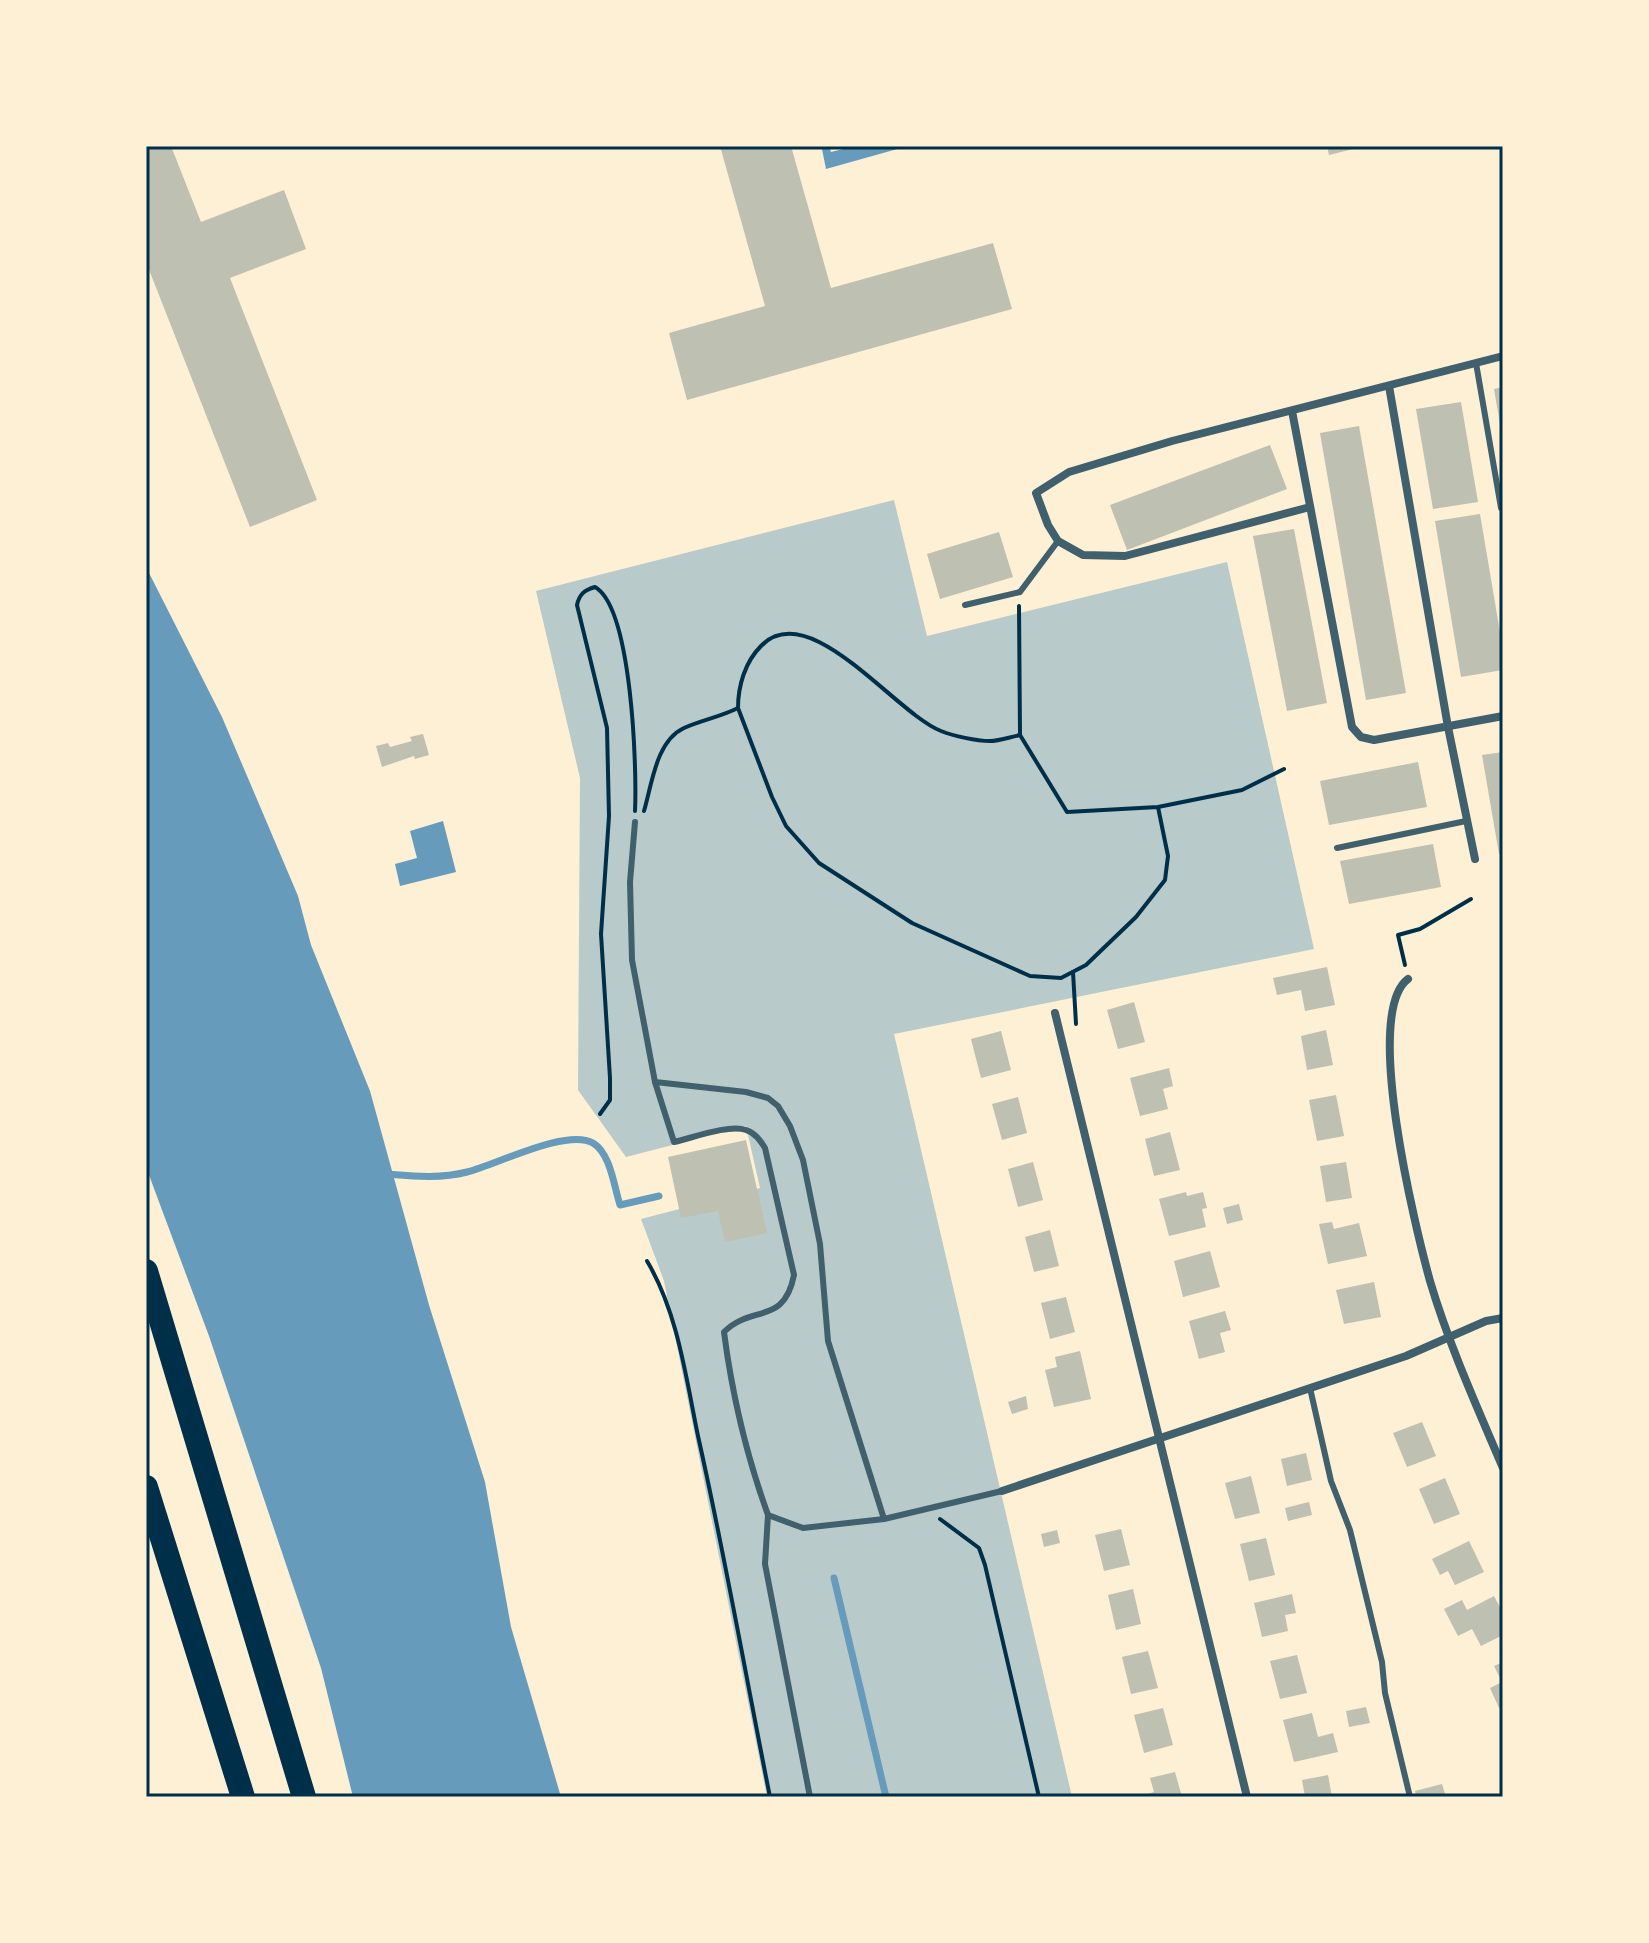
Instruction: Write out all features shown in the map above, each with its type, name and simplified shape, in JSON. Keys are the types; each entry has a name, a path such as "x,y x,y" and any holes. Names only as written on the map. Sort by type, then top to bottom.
{"highway":[{"path":"146,1271 304,1797"},
{"path":"146,1487 243,1797"}],"street":[{"path":"1310,507 1125,556 1083,555 1058,541 1048,525 1036,493 1069,472 1172,441 1503,356"},
{"path":"1389,386 1448,727 1475,859"},
{"path":"1292,411 1352,727 1361,737 1374,740 1503,716"},
{"path":"1408,979 1402,984 1394,1004 1390,1029 1400,1155 1431,1282 1503,1468"},
{"path":"1055,1013 1247,1797"},
{"path":"1002,1491 1406,1356 1486,1321 1503,1318"}],"lane":[{"path":"1476,363 1501,508"},
{"path":"965,605 1020,592 1058,541"},
{"path":"1337,848 1466,821"},
{"path":"635,822 630,882 632,960 655,1082 674,1142 744,1128 756,1134 765,1148 794,1275 784,1303 768,1312 735,1322 724,1332 728,1366 755,1478 768,1515 765,1564 810,1797"},
{"path":"655,1082 746,1092 768,1098 778,1106 790,1126 803,1160 820,1244 828,1341 884,1519"},
{"path":"1310,1388 1331,1481 1350,1530 1410,1797"},
{"path":"768,1515 803,1528 884,1519 1002,1491"}],"path":[{"path":"600,1114 610,1100 601,934 609,816 607,728 577,605 579,597 587,589 595,587 608,599 615,615 625,656 632,712 635,822"},
{"path":"1020,592 1020,735 1067,812 1158,807 1242,790 1284,769"},
{"path":"1020,735 989,741 940,730 904,707 818,640 785,631 764,642 751,656 738,693 738,708 772,797 786,826 819,863 912,923 1030,976 1061,978 1086,965 1136,917 1165,880 1168,856 1158,807"},
{"path":"635,822 644,811 666,743 681,729 738,708"},
{"path":"1408,979 1398,935 1420,929 1471,899"},
{"path":"1073,972 1076,1024"},
{"path":"647,1261 662,1285 677,1339 729,1575 770,1797"},
{"path":"931,1508 936,1516 979,1548 1039,1797"}],"shaded area":[{"path":"894,500 927,636 1227,562 1314,949 894,1034 1072,1797 767,1797 664,1281 641,1219 760,1188 746,1126 626,1157 578,1090 580,778 536,591"}],"water":[{"path":"829,146 831,152 855,146 908,146 826,169 822,149"},
{"path":"146,567 222,717 298,896 311,945 370,1091 429,1305 485,1482 511,1627 561,1797 353,1797 321,1668 209,1336 146,1167"},
{"path":"443,821 456,872 400,886 395,864 417,858 410,831"}],"building":[{"path":"146,146 171,146 201,222 284,190 306,249 230,278 317,500 250,527 146,262"},
{"path":"720,146 791,146 831,288 993,243 1012,309 687,400 669,333 765,306"},
{"path":"1327,146 1361,146 1361,147 1329,155"},
{"path":"1503,387 1503,430 1501,430 1494,389"},
{"path":"1461,402 1478,502 1433,509 1416,409"},
{"path":"1359,426 1406,693 1366,700 1320,433"},
{"path":"1270,445 1287,489 1127,550 1110,505"},
{"path":"1480,514 1503,650 1503,670 1461,677 1435,521"},
{"path":"1294,529 1327,703 1287,711 1253,536"},
{"path":"999,532 1013,577 940,599 927,554"},
{"path":"423,734 429,755 415,759 414,756 382,767 376,746 388,743 390,747 412,741 410,737"},
{"path":"1503,752 1503,853 1499,854 1482,755"},
{"path":"1418,762 1427,807 1329,825 1320,781"},
{"path":"1433,844 1441,887 1349,904 1340,861"},
{"path":"1327,967 1335,1005 1305,1011 1301,990 1277,995 1273,978"},
{"path":"1134,1002 1145,1042 1118,1049 1107,1010"},
{"path":"1326,1030 1333,1065 1307,1070 1301,1036"},
{"path":"1001,1031 1011,1070 981,1078 971,1039"},
{"path":"1169,1068 1173,1086 1163,1089 1168,1109 1140,1116 1130,1078"},
{"path":"1336,1095 1344,1136 1317,1141 1309,1100"},
{"path":"1018,1097 1027,1133 1002,1140 992,1104"},
{"path":"1170,1132 1180,1170 1154,1176 1145,1139"},
{"path":"746,1140 767,1233 725,1242 718,1211 681,1218 668,1157"},
{"path":"1033,1162 1043,1200 1018,1207 1008,1169"},
{"path":"1346,1162 1352,1198 1326,1202 1320,1166"},
{"path":"1186,1192 1187,1196 1203,1192 1207,1208 1202,1209 1206,1227 1169,1236 1159,1199"},
{"path":"1239,1204 1243,1220 1227,1224 1223,1208"},
{"path":"1332,1222 1334,1229 1359,1223 1367,1256 1328,1264 1319,1224"},
{"path":"1050,1230 1059,1266 1034,1272 1025,1237"},
{"path":"1210,1251 1220,1287 1183,1297 1174,1261"},
{"path":"1374,1282 1381,1317 1344,1324 1336,1290"},
{"path":"1066,1297 1075,1332 1050,1339 1041,1303"},
{"path":"1225,1311 1231,1330 1220,1333 1225,1352 1199,1359 1189,1321"},
{"path":"1080,1351 1091,1399 1054,1407 1045,1370 1057,1367 1055,1357"},
{"path":"1026,1396 1028,1409 1012,1414 1008,1402"},
{"path":"1422,1422 1436,1456 1407,1467 1393,1433"},
{"path":"1306,1453 1312,1480 1287,1486 1281,1459"},
{"path":"1251,1476 1260,1513 1235,1519 1225,1483"},
{"path":"1445,1478 1460,1514 1434,1524 1419,1489"},
{"path":"1309,1502 1312,1515 1288,1521 1285,1508"},
{"path":"1121,1529 1130,1565 1104,1571 1095,1535"},
{"path":"1057,1530 1060,1543 1044,1547 1041,1534"},
{"path":"1266,1538 1275,1575 1249,1581 1240,1544"},
{"path":"1469,1541 1484,1572 1455,1585 1448,1571 1440,1575 1432,1559"},
{"path":"1133,1589 1141,1624 1116,1630 1108,1595"},
{"path":"1292,1594 1296,1613 1285,1615 1288,1631 1262,1637 1254,1603"},
{"path":"1494,1596 1503,1613 1503,1635 1481,1646 1472,1629 1458,1636 1444,1609 1462,1600 1467,1610"},
{"path":"1148,1651 1158,1688 1131,1694 1122,1657"},
{"path":"1297,1655 1307,1693 1280,1699 1270,1661"},
{"path":"1503,1662 1503,1706 1499,1708 1490,1688 1502,1682 1494,1666"},
{"path":"1366,1707 1370,1723 1349,1727 1346,1711"},
{"path":"1163,1708 1173,1745 1144,1753 1134,1715"},
{"path":"1312,1713 1318,1737 1333,1733 1338,1752 1294,1762 1283,1720"},
{"path":"1175,1772 1182,1797 1137,1797 1154,1792 1150,1778"},
{"path":"1328,1775 1332,1797 1305,1797 1302,1780"},
{"path":"1442,1784 1446,1797 1416,1797 1415,1791"}],"waterway":[{"path":"386,1174 447,1176 549,1144 581,1140 593,1143 604,1155 620,1205 659,1196"},
{"path":"834,1578 886,1797"}]}
